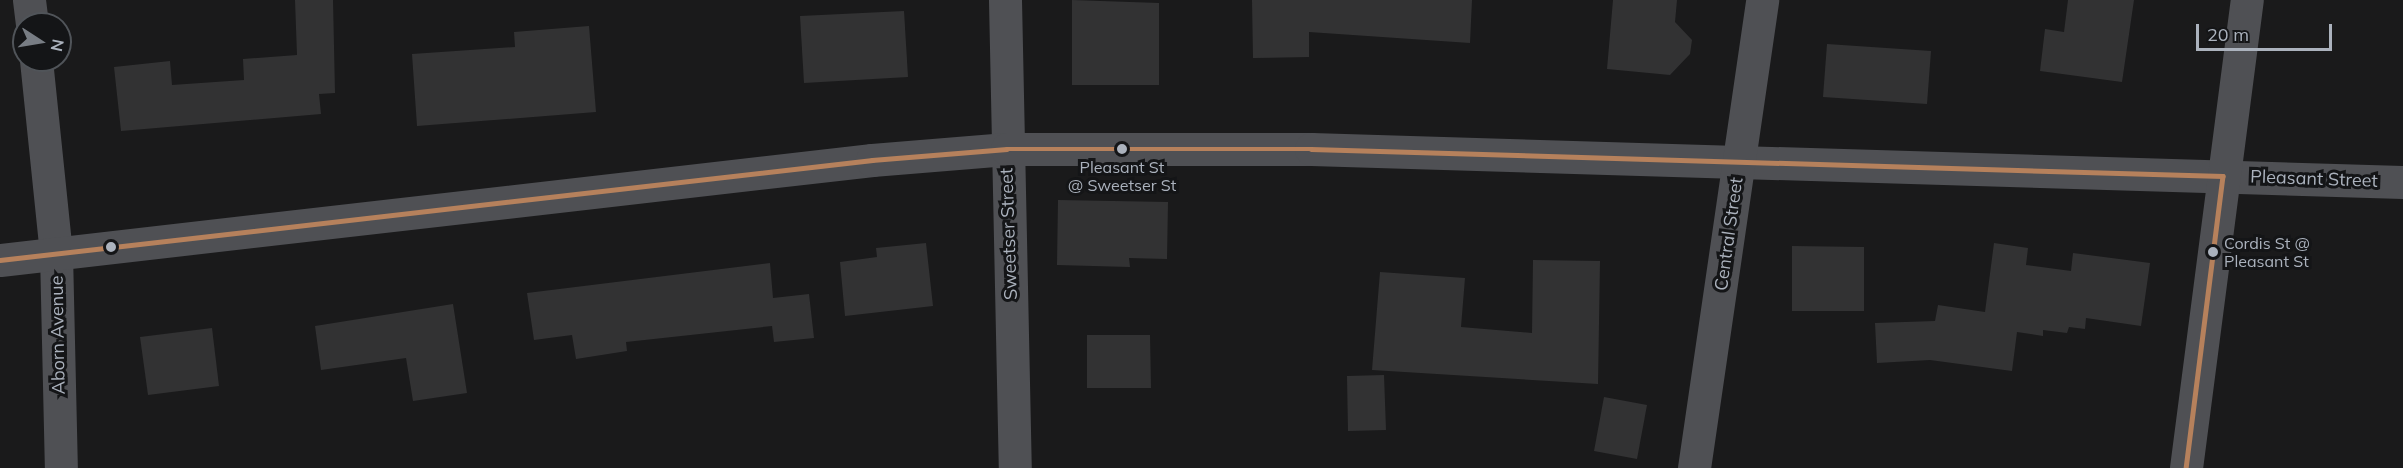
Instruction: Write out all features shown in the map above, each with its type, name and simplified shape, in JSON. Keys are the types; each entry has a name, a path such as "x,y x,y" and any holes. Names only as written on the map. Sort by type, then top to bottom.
{"street":[{"name":"Sweetser Street","path":"1005,0 1015,468"},
{"name":"Central Street","path":"1694,468 1762,0"},
{"path":"2186,468 2247,0"},
{"name":"Aborn Avenue","path":"37,72 56,253 61,468"},
{"name":"Pleasant Street","path":"0,260 872,160 1007,149 1311,149 1740,159 2403,182"}],"building":[{"path":"295,0 333,0 335,93 319,94 321,114 121,131 114,67 170,61 172,85 244,80 243,59 297,55"},
{"path":"1072,0 1159,3 1159,85 1072,85"},
{"path":"1252,0 1472,0 1470,43 1309,32 1309,57 1253,58"},
{"path":"1613,0 1677,0 1675,22 1692,40 1690,54 1670,75 1607,69"},
{"path":"2068,0 2134,0 2122,82 2040,71 2045,29 2064,32"},
{"path":"904,11 908,77 804,83 800,16"},
{"path":"589,26 596,112 417,126 412,54 515,47 514,32"},
{"path":"1827,44 1931,51 1927,104 1823,97"},
{"path":"1058,200 1168,202 1167,259 1129,258 1130,267 1057,265"},
{"path":"926,243 933,306 845,316 840,262 877,257 876,248"},
{"path":"1994,243 2028,248 2026,265 2071,271 2073,253 2150,263 2141,326 2086,318 2085,329 2069,327 2067,333 2043,330 2043,336 2017,332 2012,371 1930,360 1877,363 1875,323 1935,321 1938,305 1985,312"},
{"path":"1792,246 1864,247 1864,311 1792,311"},
{"path":"1533,260 1600,261 1598,384 1372,370 1380,272 1465,278 1461,327 1532,333"},
{"path":"770,263 773,298 809,294 814,338 774,342 772,326 626,342 627,351 576,359 572,335 534,340 527,293"},
{"path":"453,304 467,393 413,401 406,358 321,370 315,326"},
{"path":"212,328 219,386 148,395 140,337"},
{"path":"1087,335 1150,335 1151,388 1087,388"},
{"path":"1384,375 1386,430 1348,431 1347,376"},
{"path":"1604,397 1647,405 1637,459 1594,451"}],"transit line":[{"path":"0,260 872,160 1007,149 1311,149 2223,176 2186,468"}],"place":[{"name":"Pleasant St @ Sweetser St","path":"1122,149"},
{"name":"Cordis St @ Pleasant St","path":"2213,252"}]}
